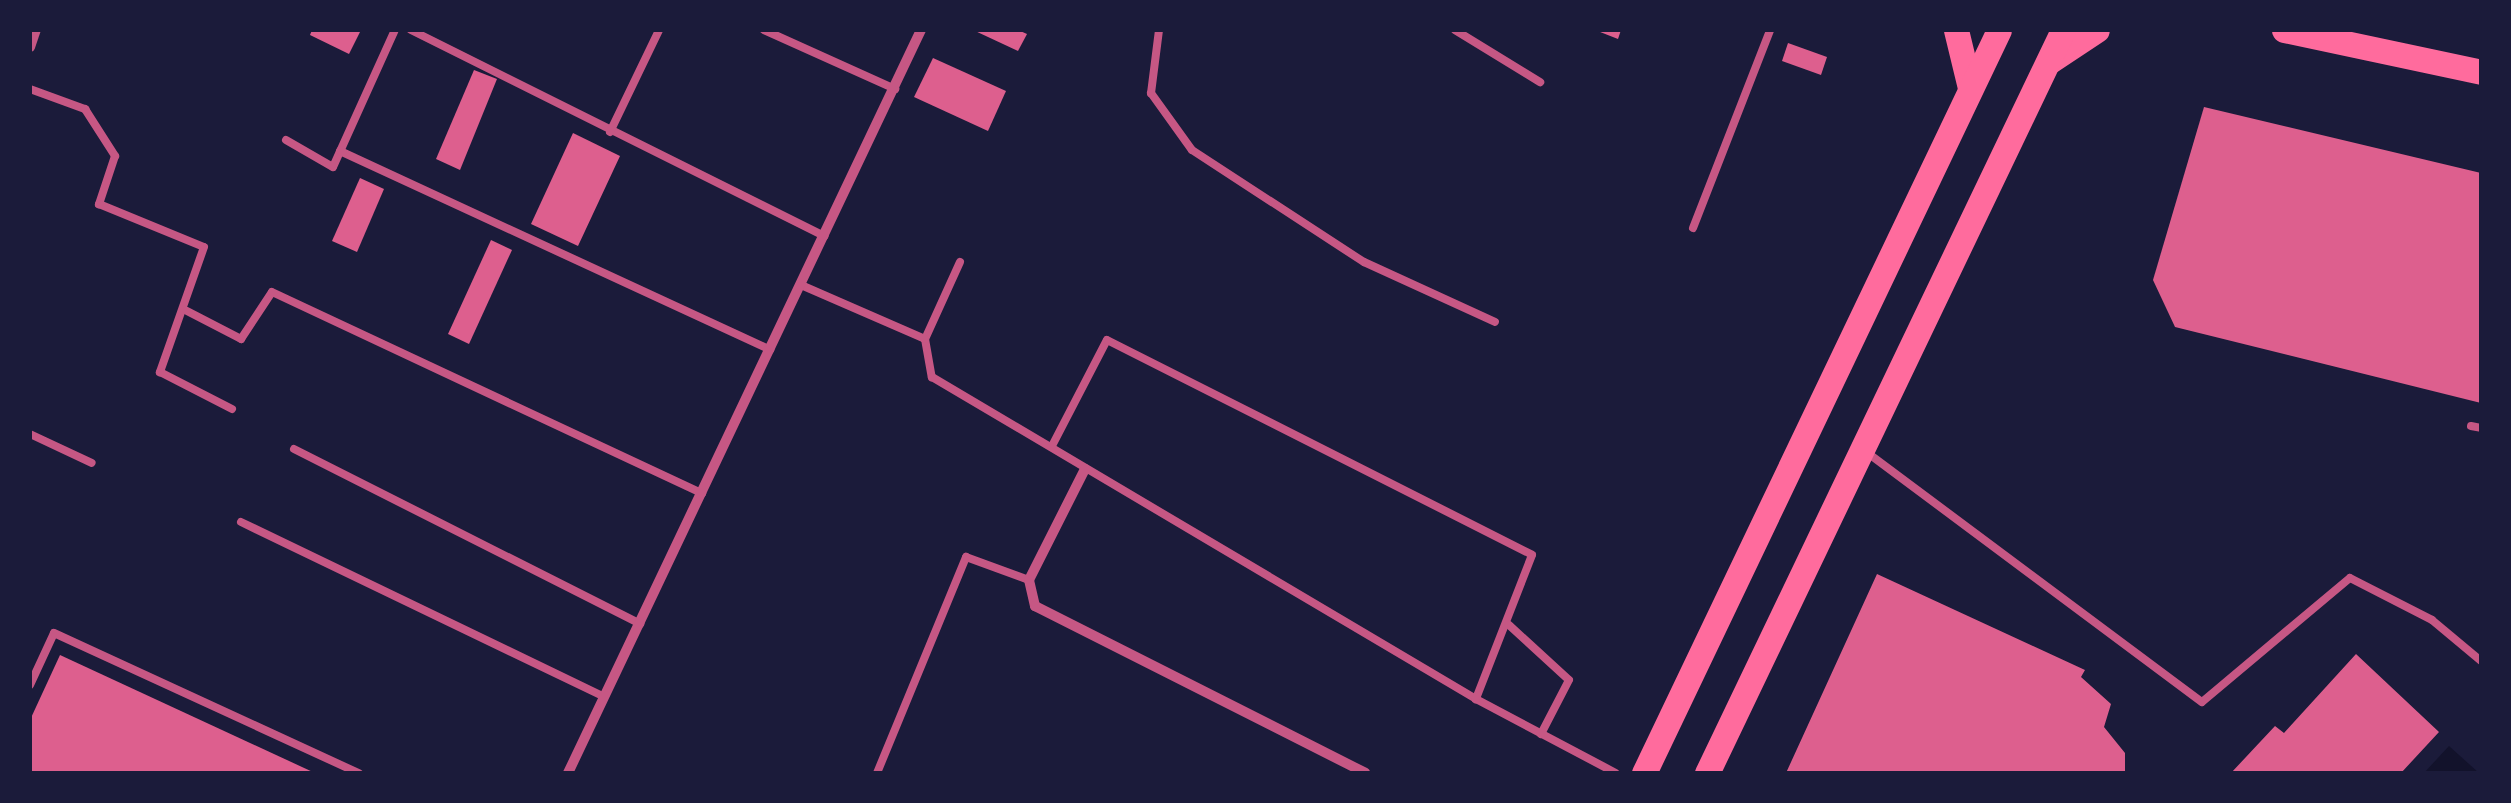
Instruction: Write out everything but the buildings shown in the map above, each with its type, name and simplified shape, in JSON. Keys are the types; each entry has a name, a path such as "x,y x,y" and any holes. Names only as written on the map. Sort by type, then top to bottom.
{"main road":[{"path":"1956,30 1970,89"},
{"path":"1644,773 1999,30"},
{"path":"1706,773 2063,30"},
{"path":"2046,64 2097,30"},
{"path":"2284,30 2481,72"}],"street":[{"path":"30,47 36,30"},
{"path":"568,773 921,30"},
{"path":"1085,469 1029,580 1035,606 1365,773"}],"lane":[{"path":"286,140 333,167 395,30"},
{"path":"410,30 824,236"},
{"path":"610,132 659,30"},
{"path":"764,30 895,89"},
{"path":"1159,30 1151,93 1192,150 1364,262 1495,322"},
{"path":"1454,30 1540,82"},
{"path":"1693,228 1770,30"},
{"path":"30,90 85,109 115,156 99,204 204,247 187,311 160,372 232,408"},
{"path":"340,151 770,350"},
{"path":"960,262 925,339 932,377 1054,444 1085,469 1476,699 1616,773"},
{"path":"800,286 925,339"},
{"path":"187,311 242,339 272,292 702,493"},
{"path":"1054,444 1107,340 1532,555 1509,625 1476,699"},
{"path":"2470,426 2481,428"},
{"path":"30,434 92,463"},
{"path":"1862,448 2202,702 2350,578 2432,620 2481,661"},
{"path":"294,449 640,624"},
{"path":"241,522 604,697"},
{"path":"878,773 966,558 1029,580"},
{"path":"1509,625 1568,680 1541,734"},
{"path":"30,685 54,634 359,773"}],"shaded area":[{"path":"2449,746 2479,773 2424,773"}]}
